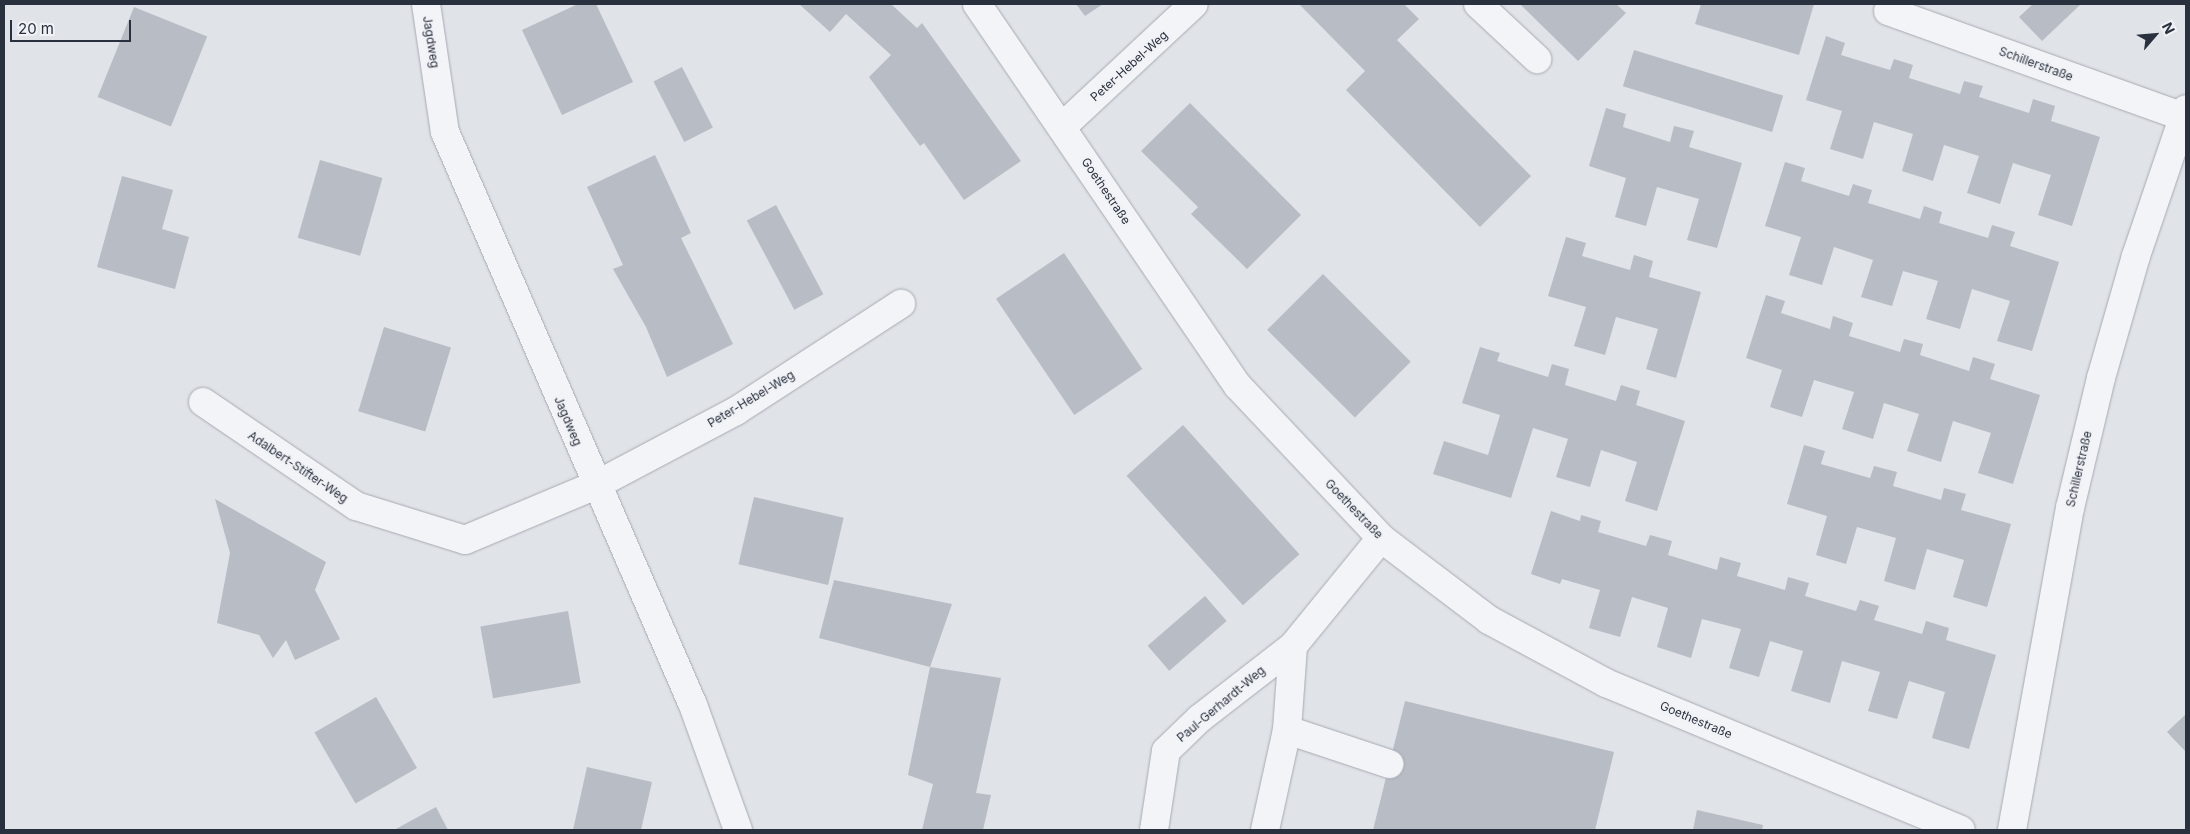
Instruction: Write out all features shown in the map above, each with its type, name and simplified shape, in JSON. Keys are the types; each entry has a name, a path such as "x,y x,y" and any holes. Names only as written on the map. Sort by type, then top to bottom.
{"street":[{"name":"Jagdweg","path":"426,4 445,132 596,485 693,705 738,830"},
{"name":"Goethestraße","path":"977,4 1238,386 1381,538 1489,620 1606,683 1961,830"},
{"name":"Peter-Hebel-Weg","path":"1062,127 1194,4"},
{"path":"1478,4 1537,58"},
{"name":"Schillerstraße","path":"1888,11 2185,113 2136,256 2099,387 2070,508 2012,830"},
{"name":"Peter-Hebel-Weg","path":"596,485 736,411 901,304"},
{"name":"Adalbert-Stifter-Weg","path":"202,402 356,506 465,540 596,485"},
{"name":"Paul-Gerhardt-Weg","path":"1154,830 1166,751 1199,719 1293,646 1381,538"},
{"path":"1265,830 1287,730 1293,646"},
{"path":"1287,730 1389,764"}],"building":[{"path":"578,4 596,4 633,82 562,115 522,30"},
{"path":"799,4 891,4 917,28 922,23 1021,161 964,200 924,143 920,146 869,77 891,55 846,14 830,32"},
{"path":"1076,4 1103,4 1085,16"},
{"path":"1299,4 1404,4 1419,19 1397,40 1531,176 1480,227 1346,90 1365,71"},
{"path":"1520,4 1616,4 1626,13 1578,61"},
{"path":"1701,4 1814,4 1799,55 1695,24"},
{"path":"2033,4 2081,4 2042,41 2019,17"},
{"path":"134,7 207,37 171,127 98,97"},
{"path":"1826,36 1845,43 1841,55 1890,70 1894,59 1913,65 1909,78 1960,94 1964,81 1983,86 1979,97 2029,113 2033,99 2055,106 2051,121 2100,137 2072,226 2038,215 2051,175 2013,163 2000,204 1967,193 1979,156 1944,145 1933,181 1902,171 1913,134 1874,122 1863,159 1830,149 1842,111 1806,100"},
{"path":"1634,50 1783,96 1772,132 1623,86"},
{"path":"682,67 713,128 684,142 653,82"},
{"path":"1190,103 1301,215 1247,269 1191,214 1198,207 1141,151"},
{"path":"1606,108 1626,114 1623,127 1670,142 1674,126 1694,131 1689,147 1742,163 1717,248 1687,240 1699,199 1657,187 1646,226 1615,217 1626,178 1589,166"},
{"path":"655,155 691,233 681,238 733,344 667,377 646,327 613,269 623,265 587,187"},
{"path":"320,160 382,178 360,256 298,238"},
{"path":"1785,162 1805,168 1801,181 1849,196 1853,184 1872,190 1868,203 1920,219 1924,206 1942,212 1939,223 1988,238 1992,225 2015,232 2010,246 2059,262 2032,351 1997,341 2010,301 1972,289 1960,329 1926,319 1938,281 1903,271 1892,306 1861,297 1873,260 1834,247 1822,285 1789,275 1801,237 1765,226"},
{"path":"122,176 173,190 162,229 189,237 175,289 97,267"},
{"path":"776,205 823,294 794,310 747,220"},
{"path":"1566,237 1586,243 1582,256 1630,270 1634,255 1653,261 1649,277 1701,292 1676,378 1646,369 1658,329 1616,317 1605,355 1574,346 1586,307 1548,296"},
{"path":"1064,253 1142,369 1074,415 996,299"},
{"path":"1323,274 1411,362 1355,418 1267,330"},
{"path":"1766,295 1785,301 1781,313 1830,329 1833,316 1853,323 1849,336 1900,352 1904,339 1923,344 1920,355 1969,371 1973,357 1995,364 1990,379 2040,395 2013,484 1978,473 1991,433 1953,421 1941,462 1907,451 1919,414 1884,403 1873,439 1842,429 1854,392 1814,380 1802,417 1770,407 1782,370 1746,358"},
{"path":"384,327 451,347 425,432 358,411"},
{"path":"1480,347 1500,353 1497,361 1548,377 1552,364 1569,369 1565,385 1616,401 1621,385 1640,391 1636,405 1685,421 1657,511 1625,501 1637,462 1601,450 1590,487 1556,477 1568,439 1533,428 1511,498 1433,474 1444,441 1488,455 1500,415 1462,403"},
{"path":"1183,425 1299,554 1243,605 1127,476"},
{"path":"1804,445 1825,451 1821,464 1870,478 1874,466 1897,472 1893,486 1941,500 1944,488 1966,494 1961,510 2011,524 1987,607 1953,597 1964,560 1927,549 1915,590 1884,581 1896,538 1857,527 1846,564 1816,555 1827,516 1787,504"},
{"path":"754,497 844,518 828,585 738,564"},
{"path":"215,499 326,562 315,590 340,639 295,660 286,640 273,658 259,635 217,623 230,553"},
{"path":"1551,511 1580,521 1581,515 1601,521 1598,532 1646,546 1650,535 1672,541 1668,555 1717,570 1720,557 1741,563 1737,576 1785,590 1788,577 1809,583 1805,596 1856,611 1860,600 1879,606 1874,620 1922,634 1926,621 1949,628 1946,640 1996,655 1969,749 1932,738 1945,692 1909,681 1897,719 1868,711 1880,672 1842,661 1830,703 1791,691 1803,651 1770,641 1759,677 1729,668 1741,629 1702,619 1691,658 1657,647 1668,608 1632,597 1620,637 1589,628 1600,590 1562,579 1560,584 1531,574"},
{"path":"834,580 952,604 930,667 819,638"},
{"path":"1205,596 1227,621 1169,671 1148,646"},
{"path":"568,611 581,683 493,698 480,626"},
{"path":"930,667 1001,678 976,793 991,795 983,830 922,830 933,784 908,775"},
{"path":"376,697 417,768 356,804 315,733"},
{"path":"1405,701 1614,752 1595,830 1373,830"},
{"path":"2186,714 2186,752 2167,732"},
{"path":"587,767 652,782 641,830 573,830"},
{"path":"436,807 448,830 394,830"},
{"path":"1697,810 1763,825 1762,830 1693,830"}]}
